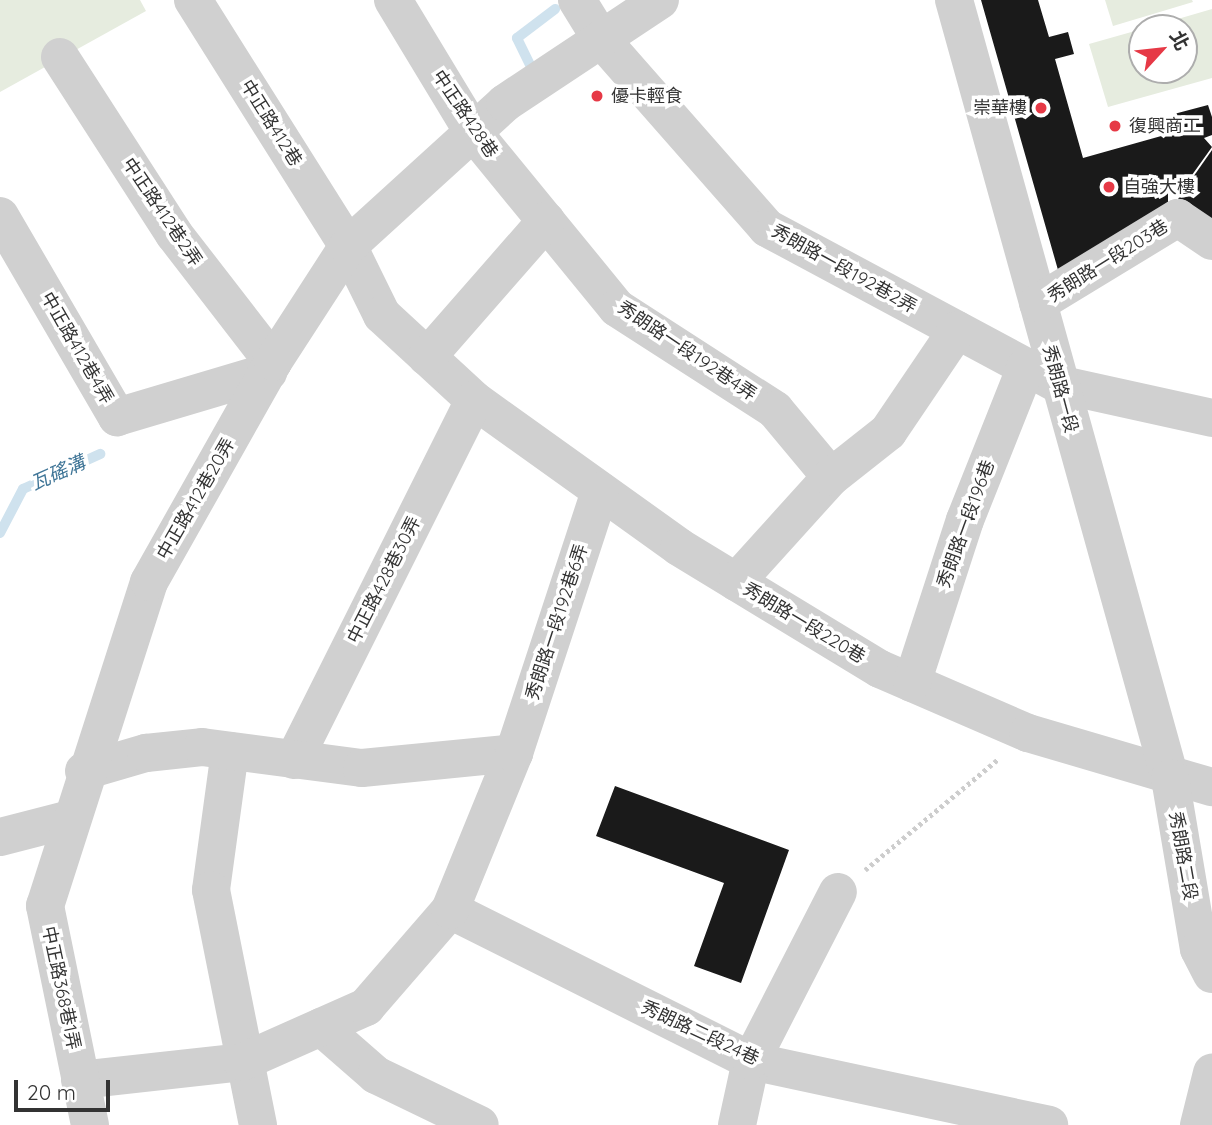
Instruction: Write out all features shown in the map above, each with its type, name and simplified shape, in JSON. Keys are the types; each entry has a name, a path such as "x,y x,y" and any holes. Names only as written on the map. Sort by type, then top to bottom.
{"street":[{"name":"中正路412巷","path":"193,0 348,246 382,315 427,356"},
{"name":"中正路428巷","path":"393,0 473,132 546,221"},
{"name":"秀朗路一段192巷2弄","path":"577,0 601,40 767,228 1042,376 1212,418"},
{"name":"中正路412巷20弄","path":"84,771 149,582 270,367 348,246 473,132 660,0"},
{"name":"秀朗路一段","path":"954,0 1038,303 1042,376 1170,778"},
{"name":"中正路412巷2弄","path":"60,57 174,234 270,367"},
{"name":"中正路412巷4弄","path":"0,216 117,416 270,367"},
{"name":"秀朗路一段203巷","path":"1038,303 1178,218 1212,241"},
{"path":"427,356 546,221"},
{"name":"秀朗路一段192巷4弄","path":"546,221 617,308 775,410 831,477"},
{"path":"736,582 831,477 888,432 957,330"},
{"name":"秀朗路一段220巷","path":"427,356 474,400 600,491 736,582 912,683 1028,733 1170,778 1212,787"},
{"name":"秀朗路一段196巷","path":"912,683 965,520 1042,376"},
{"name":"中正路428巷30弄","path":"295,760 474,400"},
{"name":"秀朗路一段192巷6弄","path":"80,1080 242,1062 366,1007 450,910 514,753 600,491"},
{"path":"230,751 211,890 242,1062 258,1125"},
{"path":"84,771 146,753 230,751 362,768 514,753"},
{"name":"中正路368巷1弄","path":"84,771 45,906 90,1125"},
{"name":"秀朗路二段","path":"1170,778 1208,959"},
{"path":"0,837 70,820"},
{"path":"737,1125 751,1060 838,892"},
{"name":"秀朗路二段24巷","path":"450,910 751,1060 1049,1125"},
{"path":"321,1027 376,1075 480,1125"},
{"path":"1199,1125 1212,1073"}],"path":[{"path":"838,892 1028,733"}],"shaded area":[{"path":"0,0 140,0 146,11 0,92"},
{"path":"1105,0 1193,2 1153,14 1128,14 1128,22 1113,26"},
{"path":"1212,9 1212,78 1198,82 1198,14 1195,14"},
{"path":"1128,33 1128,84 1190,84 1108,107 1089,44"}],"building":[{"path":"981,0 1038,0 1049,37 1068,32 1074,54 1055,59 1083,158 1179,131 1174,114 1208,105 1212,117 1212,135 1204,138 1212,147 1182,189 1168,193 1168,204 1058,270"},
{"path":"1212,150 1212,225 1177,200"},
{"path":"615,786 789,850 741,983 694,966 724,883 596,836"}],"waterway":[{"name":"瓦磘溝","path":"534,73 517,38 555,9"},
{"name":"瓦磘溝","path":"0,533 23,489 100,454"}],"place":[{"name":"優卡輕食","path":"597,96"},
{"name":"崇華樓","path":"1041,108"},
{"name":"復興商工","path":"1115,126"},
{"name":"自強大樓","path":"1109,187"}]}
